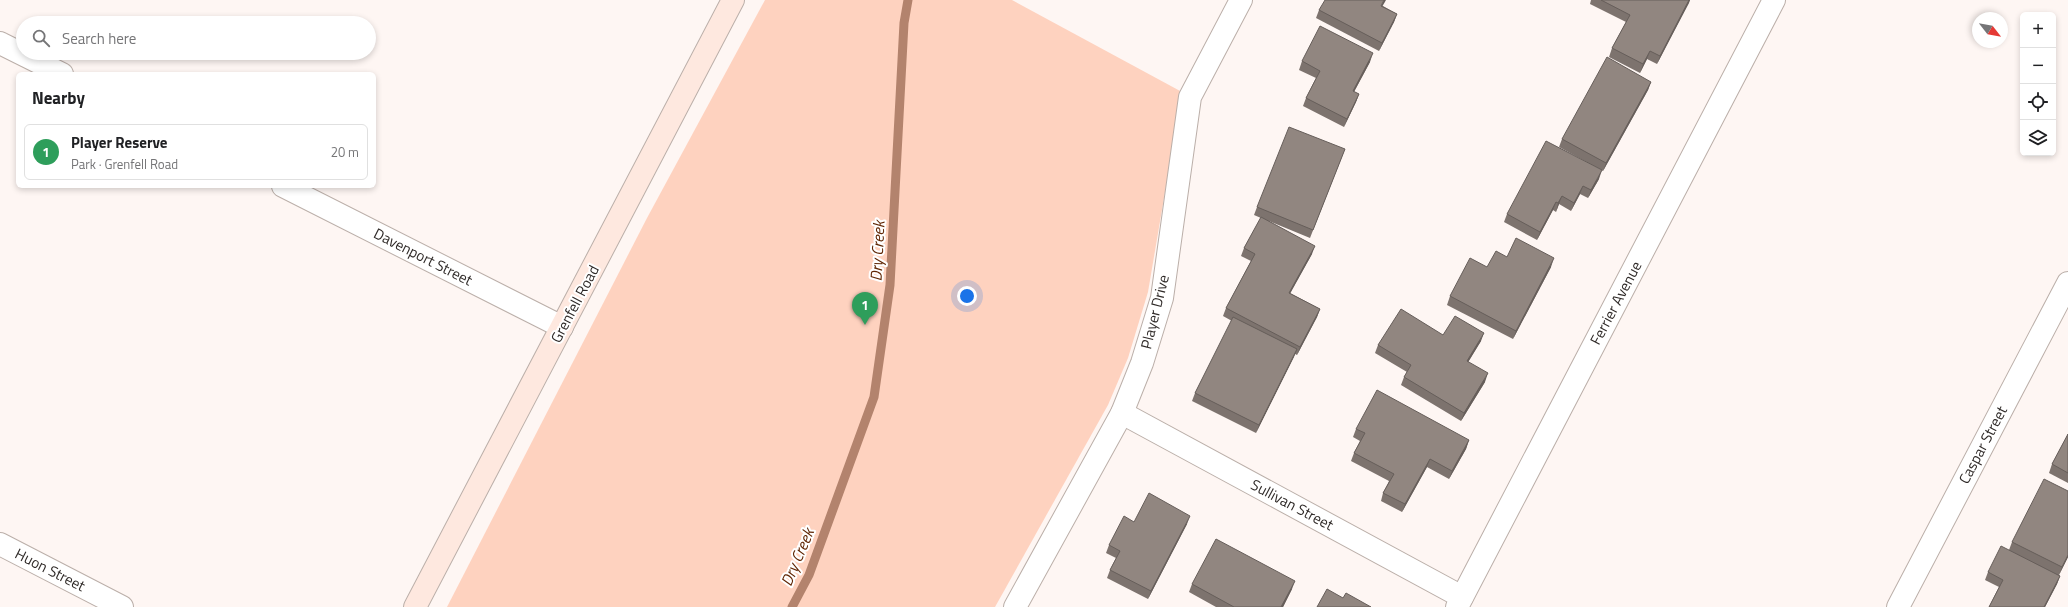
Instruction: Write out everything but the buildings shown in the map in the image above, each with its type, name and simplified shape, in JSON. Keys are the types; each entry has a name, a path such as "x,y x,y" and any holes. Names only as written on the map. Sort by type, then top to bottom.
{"main road":[{"name":"Grenfell Road","path":"415,607 733,0"}],"street":[{"name":"Player Drive","path":"1015,607 1122,412 1142,363 1162,298 1190,97 1241,0"},
{"name":"Ferrier Avenue","path":"1460,602 1774,0"},
{"path":"0,43 16,51"},
{"path":"34,60 58,72"},
{"name":"Davenport Street","path":"287,188 562,327"},
{"name":"Caspar Street","path":"1898,607 2061,314 2068,283"},
{"name":"Sullivan Street","path":"1122,412 1460,602"},
{"name":"Huon Street","path":"0,544 122,607"}],"shaded area":[{"path":"765,0 1012,0 1182,92 1148,292 1128,358 1108,405 995,607 447,607 647,218"}],"waterway":[{"name":"Dry Creek","path":"792,607 809,575 874,397 890,285 904,23 908,0"}],"place":[{"name":"Player Reserve","path":"865,325"}]}
